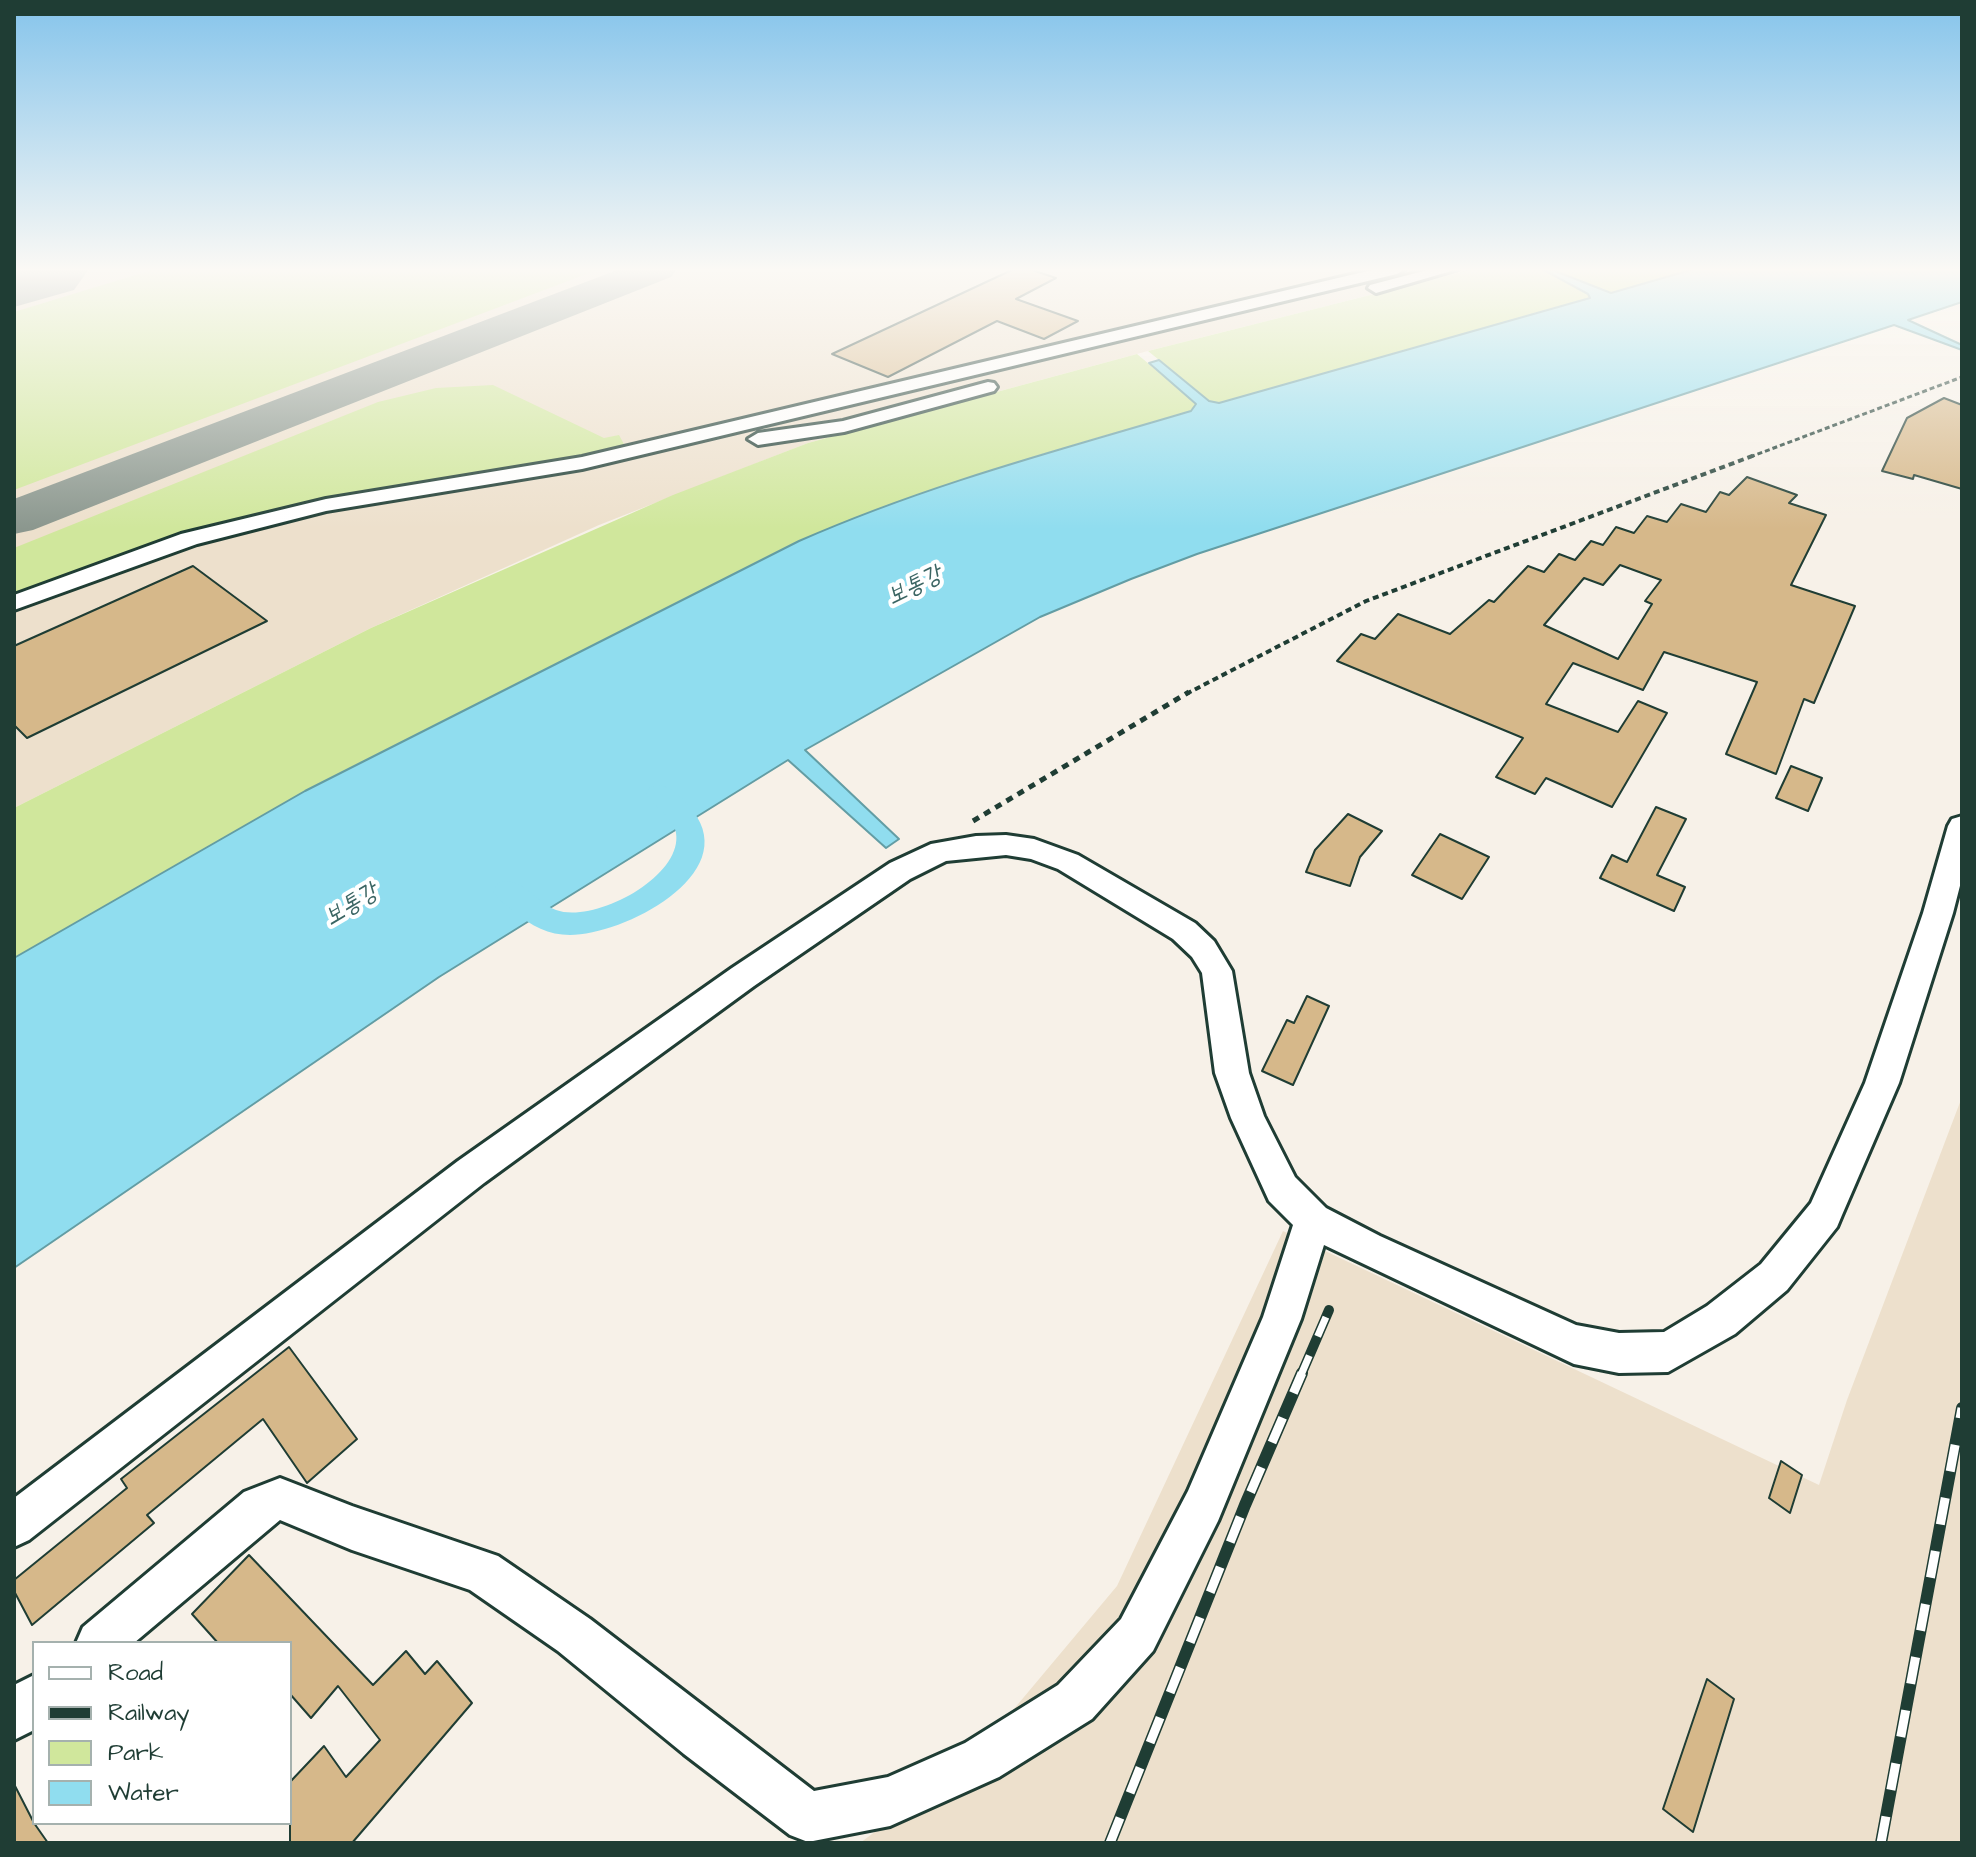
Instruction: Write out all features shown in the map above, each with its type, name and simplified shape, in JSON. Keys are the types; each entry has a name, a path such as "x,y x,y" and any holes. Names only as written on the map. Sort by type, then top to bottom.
{"street":[{"path":"582,463 1033,356"},
{"path":"1050,371 1110,356"},
{"path":"14,603 189,539 326,505 582,463 844,426 1006,382"},
{"path":"14,1525 471,1172 769,959 900,871 941,851 1006,845 1034,849 1068,862 1184,931 1203,949 1217,971 1232,1073 1248,1118 1282,1189 1313,1220 1367,1249 1574,1344 1619,1353 1668,1352 1708,1328 1774,1277 1824,1215 1882,1083 1938,913 1962,826"},
{"path":"101,1641 259,1507 280,1499 352,1528 482,1572 574,1635 701,1737 808,1817 890,1801 982,1760 1075,1702 1137,1635 1203,1506 1276,1334 1313,1220"},
{"path":"14,1716 32,1701"}],"path":[{"path":"963,827 1116,738 1201,684 1366,601 1962,377"}],"shaded area":[{"path":"14,356 1131,356 808,443 599,525 371,628 14,808"},
{"path":"1962,1097 1962,1843 860,1843 972,1759 1117,1586 1283,1231 1819,1485 1847,1400"}],"green space":[{"path":"14,356 370,356 14,490"},
{"path":"1131,356 1139,356 1197,404 1191,411 944,486 799,541 305,791 14,958 14,808 371,628 673,495 808,443"},
{"path":"1154,356 1388,356 1219,403 1209,401"},
{"path":"493,385 604,438 619,435 625,446 561,461 456,478 121,556 14,596 14,548 378,402 436,388"}],"water":[{"name":"보통강","path":"1386,356 1801,356 1197,554 1040,617 805,750 899,839 886,848 788,760 439,977 14,1268 14,958 305,791 799,541 945,485 1191,411 1196,404 1149,363 1159,360 1209,401 1219,403"}],"building":[{"path":"836,356 930,356 888,377"},
{"path":"1944,398 1962,405 1962,489 1914,475 1913,479 1882,471 1907,418"},
{"path":"1747,477 1797,495 1789,503 1826,515 1791,585 1855,606 1814,703 1804,699 1776,774 1726,754 1757,682 1664,652 1643,690 1573,663 1546,704 1618,732 1638,701 1667,713 1612,807 1546,778 1535,794 1496,777 1523,738 1337,661 1361,634 1375,639 1398,614 1450,634 1489,600 1494,602 1528,566 1544,572 1559,554 1575,560 1591,541 1603,545 1616,527 1634,533 1647,516 1667,522 1681,504 1706,512 1720,492 1729,495","holes":["1620,565 1661,580 1645,601 1652,604 1618,659 1544,625 1584,578 1603,585"]},
{"path":"193,566 267,621 27,738 14,725 14,646"},
{"path":"1791,766 1822,778 1808,811 1776,798"},
{"path":"1656,807 1686,819 1657,875 1685,887 1674,911 1600,878 1612,855 1627,862"},
{"path":"1348,814 1382,831 1360,857 1350,886 1306,872 1315,850"},
{"path":"1440,834 1489,857 1462,899 1412,875"},
{"path":"1307,996 1329,1006 1293,1085 1262,1071 1287,1020 1294,1023"},
{"path":"289,1347 357,1439 307,1483 263,1419 147,1515 154,1523 32,1625 14,1591 14,1580 127,1488 121,1479"},
{"path":"1781,1461 1802,1475 1790,1513 1769,1498"},
{"path":"249,1555 373,1685 406,1651 425,1674 437,1661 472,1703 352,1843 290,1843 292,1780 324,1746 346,1777 380,1740 338,1686 311,1718 292,1696 292,1641 216,1641 192,1614"},
{"path":"1707,1679 1734,1699 1693,1832 1663,1809"},
{"path":"14,1784 32,1825 35,1825 48,1843 14,1843"}],"waterway":[{"path":"508,891 548,920 572,924 619,912 643,900 682,868 691,850 688,826 660,794"}],"taxiway":[{"path":"14,518 433,356"}],"railway":[{"path":"1301,1375 1329,1310"},
{"path":"1110,1843 1245,1505 1302,1373"},
{"path":"1881,1843 1962,1408"}]}
